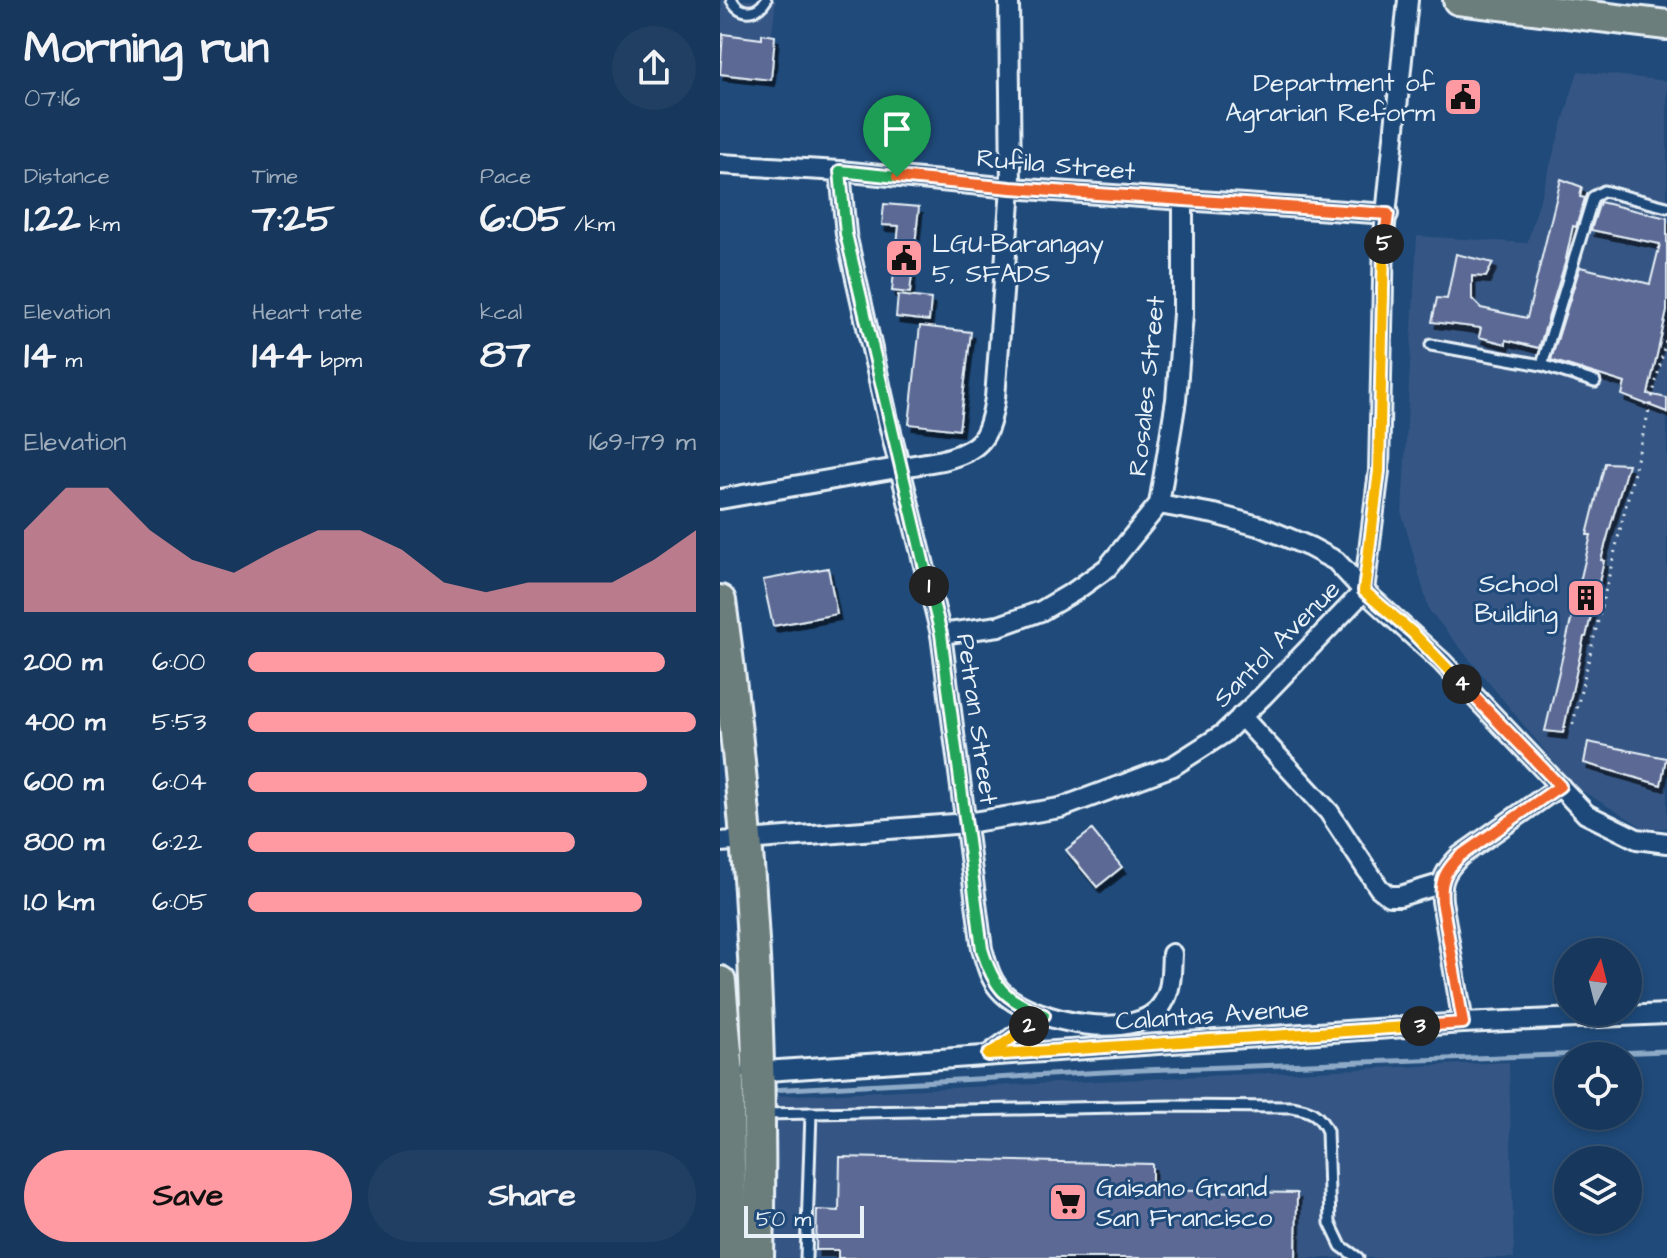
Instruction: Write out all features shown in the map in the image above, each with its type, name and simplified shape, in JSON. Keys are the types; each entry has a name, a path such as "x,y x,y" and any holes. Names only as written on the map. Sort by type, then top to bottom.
{"highway":[{"path":"720,601 734,841 754,966 761,1071 758,1258"},
{"path":"720,969 754,966"},
{"path":"720,982 730,1258"}],"main road":[{"path":"1458,0 1667,25"},
{"path":"1558,0 1667,13"}],"street":[{"path":"720,499 964,454 981,444 991,425 1011,188 1009,0"},
{"name":"Santol Avenue","path":"734,841 967,823 1060,808 1173,766 1223,734 1364,591 1379,471 1384,235 1408,0"},
{"name":"Rufila Street","path":"720,164 1388,214"},
{"name":"Petran Street","path":"840,171 846,234 941,634 982,949 990,975 1003,993 1020,1005 1044,1015 1096,1025 1132,1022 1150,1015 1165,1001 1172,954"},
{"name":"Rosales Street","path":"941,634 999,626 1041,611 1075,591 1107,568 1159,504 1176,400 1183,314 1183,200"},
{"path":"1159,504 1262,527 1336,561 1364,591 1423,642 1586,814 1637,839 1667,843"},
{"path":"1241,716 1329,812 1379,888 1389,896 1400,896 1440,884"},
{"path":"1463,1023 1440,884 1447,869 1460,856 1560,786"},
{"name":"Calantas Avenue","path":"724,1074 1463,1023 1667,1014"},
{"path":"988,1055 1044,1015"}],"lane":[{"path":"732,0 736,7 748,12 759,9 766,0"},
{"path":"1542,365 1593,197 1604,191 1667,207"},
{"path":"1431,345 1542,365 1595,382"},
{"path":"761,1114 1169,1106 1292,1107 1310,1110 1321,1119 1327,1131 1330,1223 1341,1246 1358,1258"},
{"path":"806,1258 811,1113"}],"path":[{"path":"1573,724 1667,336"}],"shaded area":[{"path":"722,0 776,0 766,82 720,77"},
{"path":"1578,71 1667,81 1667,828 1646,829 1574,786 1429,610 1402,514 1417,236 1527,243"},
{"path":"1509,1062 1514,1258 775,1258 775,1096"}],"building":[{"path":"723,34 762,39 762,34 775,36 771,80 720,74"},
{"path":"1561,179 1582,187 1580,197 1585,198 1576,227 1573,226 1539,348 1479,337 1481,328 1432,322 1437,298 1447,299 1456,254 1493,263 1486,277 1472,276 1472,299 1481,308 1527,318"},
{"path":"1600,202 1667,218 1667,311 1648,394 1667,398 1667,412 1622,395 1625,383 1551,360 1580,267 1650,284 1660,244 1591,230"},
{"name":"LGU-Barangay 5, SFADS","path":"884,204 919,207 910,293 892,291 899,226 882,225"},
{"path":"898,295 931,299 929,321 896,317"},
{"path":"920,326 971,332 959,430 909,424"},
{"path":"1605,463 1628,464 1601,560 1604,561 1563,733 1545,731 1591,535 1587,535"},
{"path":"828,568 837,614 773,626 763,580"},
{"path":"1588,742 1666,758 1661,785 1584,763"},
{"path":"1092,830 1122,867 1097,887 1066,850"},
{"name":"Gaisano Grand San Francisco","path":"840,1157 1152,1164 1152,1190 1297,1193 1296,1258 838,1258 838,1250 816,1250 817,1210 839,1211"}],"waterway":[{"path":"769,1090 1142,1070 1667,1051"}],"place":[{"name":"Department of Agrarian Reform","path":"1463,97"},
{"name":"LGU-Barangay 5, SFADS","path":"904,258"},
{"name":"School Building","path":"1586,598"},
{"name":"Gaisano Grand San Francisco","path":"1068,1202"}],"route":[{"path":"840,171 897,177 1011,188 1388,214 1384,235 1379,471 1364,591 1413,633 1560,786 1460,856 1447,869 1440,884 1463,1023 988,1055 1044,1015 1020,1005 1003,993 990,975 982,949 941,634 846,234 840,171"}]}
